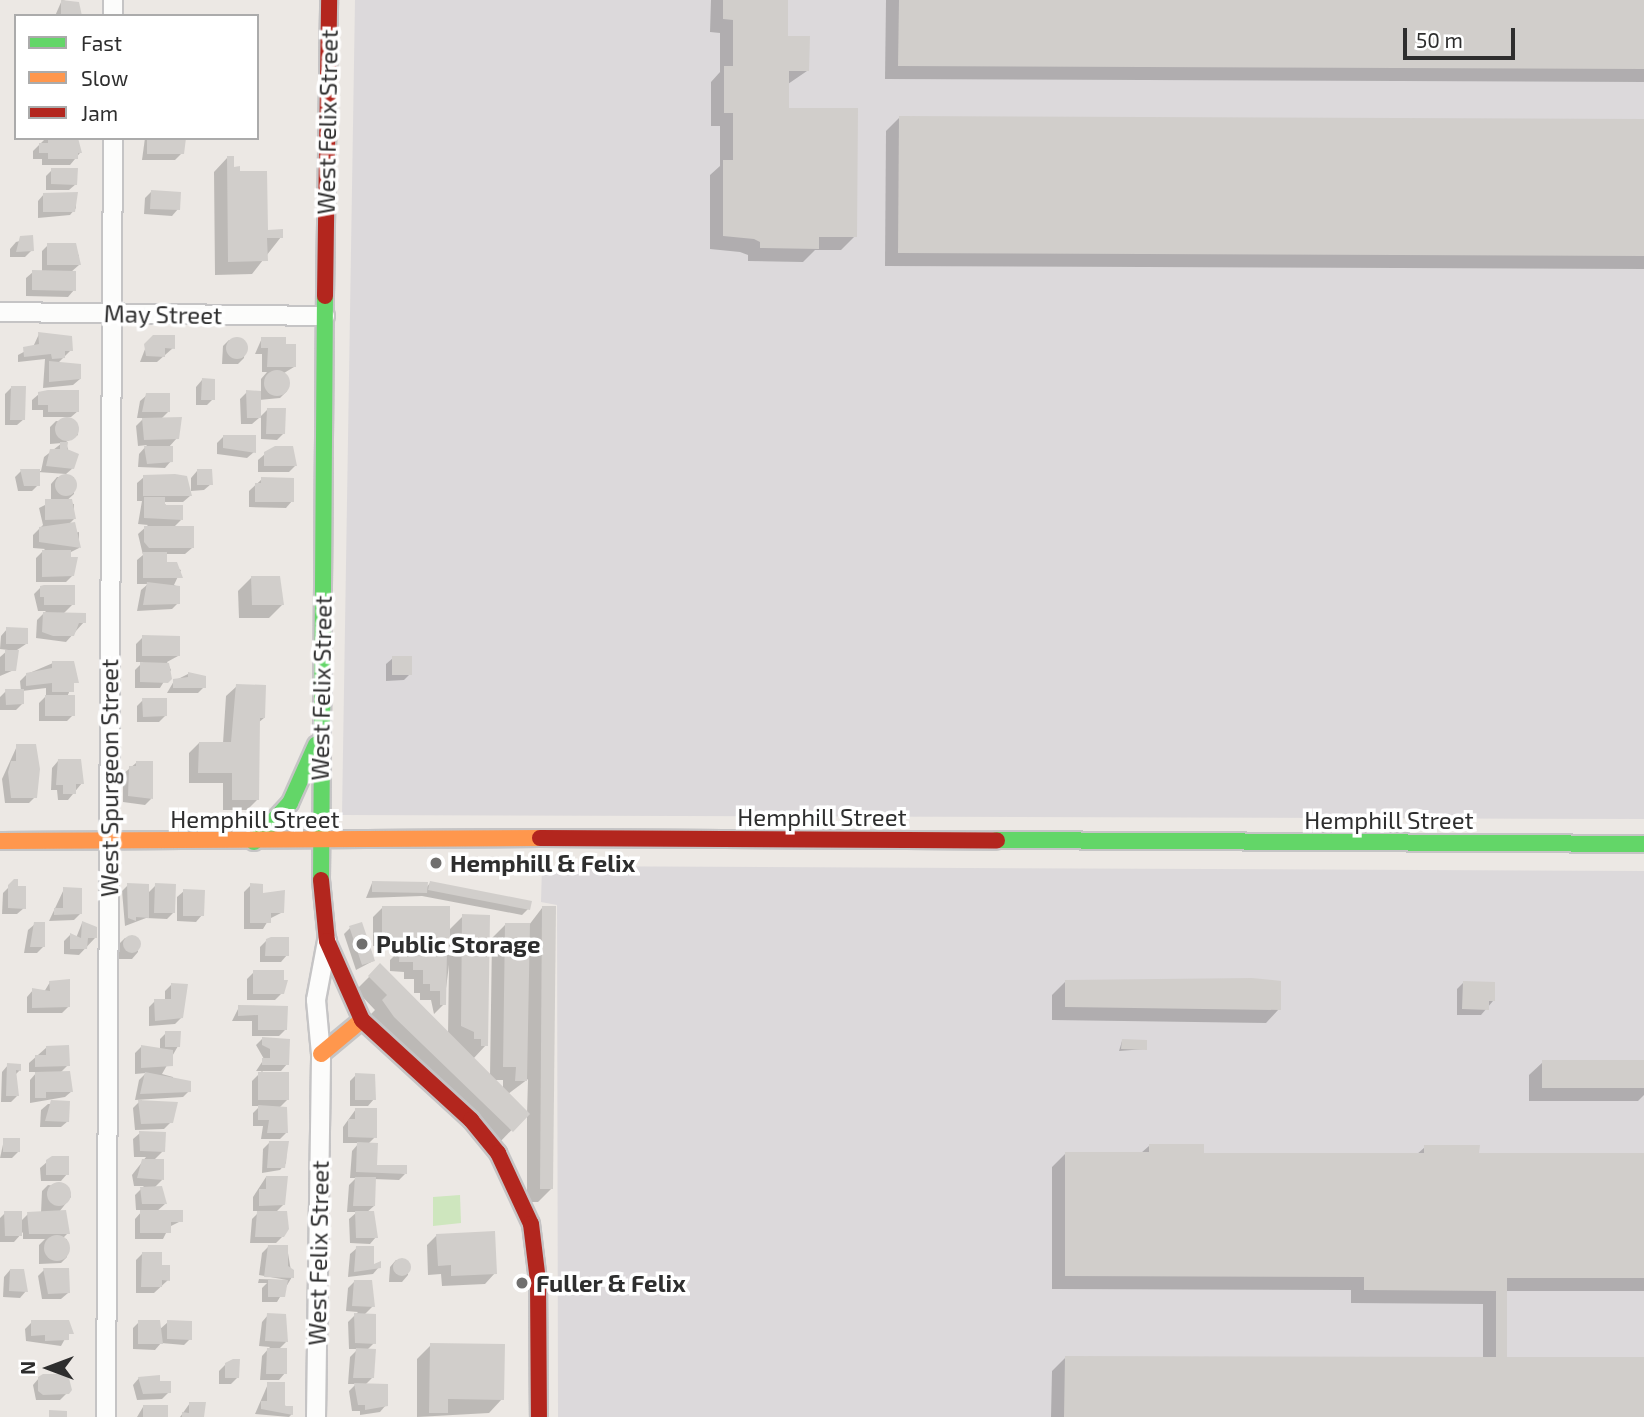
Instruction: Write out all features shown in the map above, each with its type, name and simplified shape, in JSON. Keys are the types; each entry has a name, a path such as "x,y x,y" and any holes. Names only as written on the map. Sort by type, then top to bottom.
{"main road":[{"name":"West Felix Street","path":"327,941 319,842 329,0"},
{"path":"254,842 290,803 320,734"},
{"name":"Hemphill Street","path":"0,841 319,842 544,838 1644,844"},
{"path":"327,941 362,1020 471,1120 498,1153 531,1224 538,1281 539,1417"},
{"path":"321,1054 362,1020"}],"street":[{"name":"West Spurgeon Street","path":"106,1417 113,140"},
{"name":"May Street","path":"0,312 326,316"},
{"name":"West Felix Street","path":"316,1417 321,1054 316,1000 327,941"}],"shaded area":[{"path":"355,0 1644,0 1644,819 342,815"},
{"path":"542,866 1644,871 1644,1417 558,1417 557,905 541,902"}],"green space":[{"path":"460,1195 461,1223 433,1226 433,1197"}],"building":[{"path":"61,0 79,2 82,14 61,14"},
{"path":"723,0 788,0 788,36 810,36 809,71 789,71 789,108 858,108 857,237 819,237 819,249 760,248 760,242 754,239 723,236 723,160 733,160 733,113 724,113 724,66 733,66 733,20 723,19"},
{"path":"899,0 1644,0 1644,69 898,66"},
{"path":"899,116 1644,119 1644,256 898,253"},
{"path":"48,140 79,140 82,153 78,153 78,159 48,159 48,153 39,153 39,143 48,143"},
{"path":"147,140 186,140 184,154 147,154"},
{"path":"227,156 234,156 234,167 240,166 240,171 267,171 268,230 283,229 283,238 267,238 268,261 228,262"},
{"path":"51,168 78,168 77,185 51,184"},
{"path":"151,190 181,192 180,210 150,209"},
{"path":"78,192 75,212 43,212 43,193"},
{"path":"33,235 34,251 16,252 20,236"},
{"path":"47,243 76,243 81,265 47,265"},
{"path":"32,270 76,271 76,291 32,290"},
{"path":"38,332 72,336 73,351 65,351 65,358 52,359 51,354 24,357 23,347 39,344"},
{"path":"153,335 175,335 175,349 165,348 165,357 146,356 144,344"},
{"path":"237,337 245,340 248,348 245,356 237,359 229,356 226,348 229,340"},
{"path":"261,337 286,337 286,344 296,344 296,367 267,367 268,348 261,348"},
{"path":"49,361 81,364 81,379 49,382"},
{"path":"277,370 286,374 290,383 286,392 277,396 268,392 264,383 268,374"},
{"path":"202,378 215,379 215,400 201,400"},
{"path":"11,386 26,386 25,420 10,420"},
{"path":"79,390 79,412 48,412 48,405 38,405 38,392"},
{"path":"246,390 261,391 261,418 247,418"},
{"path":"146,393 170,393 170,412 142,412"},
{"path":"267,408 286,408 285,434 266,434"},
{"path":"67,417 78,424 79,429 72,440 67,441 56,434 55,429 62,418"},
{"path":"182,417 179,439 144,440 142,418"},
{"path":"223,435 256,435 256,453 223,448"},
{"path":"60,442 68,442 67,449 79,454 74,469 46,466 50,449 60,449"},
{"path":"144,446 173,446 173,462 147,464"},
{"path":"275,446 293,446 297,466 264,466 264,452"},
{"path":"20,469 40,469 40,486 24,486"},
{"path":"197,469 212,469 213,485 197,485"},
{"path":"66,474 74,477 77,485 74,493 66,496 58,493 55,485 58,477"},
{"path":"143,475 187,476 192,496 143,496"},
{"path":"261,477 294,478 294,502 255,502 255,483 261,483"},
{"path":"144,497 165,497 165,505 183,505 183,520 144,518"},
{"path":"45,499 72,499 76,519 45,520"},
{"path":"75,522 81,548 39,542 39,527"},
{"path":"144,526 194,526 194,548 149,548 144,542"},
{"path":"42,550 71,550 71,557 78,557 74,576 42,577"},
{"path":"143,552 167,552 167,562 177,562 183,578 143,578"},
{"path":"251,576 280,576 284,605 252,605"},
{"path":"147,582 180,586 180,604 143,605"},
{"path":"75,585 75,605 44,605 44,597 40,597 40,586"},
{"path":"43,612 86,613 86,623 79,623 74,636 53,636 42,632"},
{"path":"6,627 28,628 28,644 6,644"},
{"path":"142,635 180,636 180,656 142,656"},
{"path":"5,650 19,650 16,671 5,671"},
{"path":"392,656 412,656 412,675 392,675"},
{"path":"52,661 74,661 79,683 74,683 74,692 52,692 52,683 26,686 26,673 52,668"},
{"path":"140,662 169,663 172,679 168,683 140,682"},
{"path":"188,672 206,676 206,688 173,688 173,679 188,677"},
{"path":"236,684 266,685 265,718 260,718 259,800 232,800 232,773 198,773 199,742 231,742"},
{"path":"5,689 24,689 24,704 6,705"},
{"path":"45,695 75,695 75,716 45,716"},
{"path":"142,698 167,698 167,716 143,717"},
{"path":"16,744 36,744 40,769 37,798 11,798 8,772 11,761 16,761"},
{"path":"58,759 81,759 84,784 76,784 76,794 63,794 63,785 56,785"},
{"path":"136,761 153,761 153,799 128,796 129,766 136,766"},
{"path":"18,879 18,886 26,886 26,909 8,908 8,885"},
{"path":"372,881 428,882 427,893 372,892"},
{"path":"430,881 532,901 530,910 428,890"},
{"path":"127,883 149,884 149,918 136,917 136,921 128,918"},
{"path":"155,883 176,884 175,913 154,913"},
{"path":"250,883 263,884 263,893 285,890 284,913 271,913 271,923 250,923"},
{"path":"63,887 82,888 82,914 54,915 54,908 63,908"},
{"path":"183,889 205,890 204,916 183,916"},
{"path":"382,906 450,906 450,938 382,937"},
{"path":"542,906 556,906 553,1189 540,1189"},
{"path":"462,914 490,915 488,1046 481,1046 481,1039 474,1039 474,1032 461,1026"},
{"path":"82,921 97,927 97,938 88,938 87,949 70,949 70,933 81,938"},
{"path":"34,922 45,922 45,947 30,947"},
{"name":"Public Storage","path":"362,922 375,961 362,965 349,926"},
{"path":"505,923 530,923 527,1081 515,1081 516,1067 503,1067"},
{"path":"128,935 136,935 141,944 139,951 128,953 123,948 123,940"},
{"path":"289,937 289,956 265,956 266,939"},
{"path":"400,948 447,950 446,1005 440,1005 440,991 430,991 430,984 423,984 423,970 413,970 413,962 399,962"},
{"path":"380,963 530,1114 513,1132 394,1017 382,1000 387,995 368,976"},
{"path":"253,970 284,970 284,980 288,980 284,994 253,994"},
{"path":"1252,978 1281,981 1281,1010 1065,1007 1065,980"},
{"path":"70,979 70,1007 32,1008 32,988 50,991 49,981"},
{"path":"1463,981 1495,982 1495,1001 1489,1001 1489,1010 1462,1009"},
{"path":"171,983 188,984 183,1018 155,1021 154,999 171,999"},
{"path":"238,1005 288,1006 287,1030 258,1030 258,1015 238,1016"},
{"path":"165,1031 181,1031 180,1047 165,1047"},
{"path":"262,1037 290,1039 289,1065 262,1065 262,1058 270,1058 270,1049 262,1045"},
{"path":"1122,1039 1147,1040 1147,1050 1121,1049"},
{"path":"69,1045 70,1066 35,1067 35,1055 46,1055 46,1046"},
{"path":"141,1045 173,1050 173,1066 141,1068"},
{"path":"1542,1060 1644,1060 1644,1088 1542,1088"},
{"path":"7,1063 21,1064 21,1071 16,1070 19,1096 6,1096"},
{"path":"70,1071 73,1092 46,1092 46,1098 35,1098 35,1072"},
{"path":"145,1072 191,1081 191,1092 140,1094"},
{"path":"258,1072 289,1072 289,1100 258,1100"},
{"path":"355,1073 375,1074 376,1100 355,1100"},
{"path":"51,1100 70,1101 69,1122 45,1121"},
{"path":"138,1100 178,1102 173,1123 141,1124"},
{"path":"258,1105 287,1107 288,1133 267,1133 269,1120 258,1120"},
{"path":"355,1108 377,1108 377,1138 348,1137 348,1119 355,1119"},
{"path":"139,1131 166,1132 165,1152 140,1151"},
{"path":"3,1138 20,1138 20,1152 3,1152"},
{"path":"269,1141 289,1141 285,1168 267,1168"},
{"path":"357,1142 378,1143 377,1165 407,1165 407,1174 356,1172"},
{"path":"1149,1144 1204,1144 1204,1153 1424,1153 1424,1145 1480,1145 1479,1153 1644,1153 1644,1278 1507,1278 1507,1357 1644,1357 1644,1417 1064,1417 1065,1356 1496,1357 1496,1291 1364,1290 1364,1277 1065,1276 1065,1152 1149,1152"},
{"path":"52,1156 69,1156 69,1175 46,1175 46,1160"},
{"path":"142,1159 164,1159 164,1180 137,1178"},
{"path":"266,1176 288,1176 285,1205 259,1206 259,1189 266,1189"},
{"path":"355,1177 376,1177 375,1206 353,1206"},
{"path":"59,1182 68,1185 71,1194 68,1203 59,1206 50,1203 47,1194 50,1185"},
{"path":"162,1186 167,1204 142,1204 140,1187"},
{"path":"66,1210 70,1234 29,1234 27,1212"},
{"path":"140,1210 183,1210 183,1222 171,1222 171,1233 140,1233"},
{"path":"4,1211 22,1211 22,1236 5,1236"},
{"path":"257,1211 287,1211 289,1229 284,1237 255,1237"},
{"path":"355,1211 374,1211 378,1238 356,1238"},
{"path":"495,1231 497,1274 451,1276 451,1265 438,1266 436,1234"},
{"path":"57,1235 66,1239 70,1248 66,1257 57,1261 48,1257 44,1248 48,1239"},
{"path":"268,1245 288,1245 288,1266 294,1270 294,1278 264,1277"},
{"path":"356,1246 374,1246 374,1264 381,1261 381,1268 354,1272"},
{"path":"142,1252 162,1252 162,1265 170,1265 170,1281 162,1280 162,1287 141,1287"},
{"path":"402,1258 408,1261 411,1267 408,1273 402,1276 396,1273 393,1267 396,1261"},
{"path":"43,1268 69,1268 70,1293 48,1294"},
{"path":"10,1269 24,1269 28,1292 9,1291"},
{"path":"268,1280 288,1280 285,1297 268,1297"},
{"path":"354,1280 372,1280 375,1307 352,1306"},
{"path":"267,1313 286,1314 288,1342 265,1341"},
{"path":"354,1313 376,1314 376,1344 355,1343"},
{"path":"31,1320 69,1320 74,1334 69,1334 69,1340 45,1341 45,1335 31,1336"},
{"path":"138,1320 160,1320 163,1344 138,1344"},
{"path":"167,1320 192,1321 192,1340 167,1339"},
{"path":"430,1343 505,1344 504,1400 448,1399 448,1413 429,1413"},
{"path":"267,1348 287,1348 287,1374 266,1374"},
{"path":"356,1348 376,1349 374,1378 353,1378"},
{"path":"240,1359 239,1378 225,1378 225,1363"},
{"path":"43,1374 68,1374 72,1390 69,1394 43,1395 38,1391 38,1377"},
{"path":"160,1375 160,1381 171,1381 171,1393 143,1394 138,1377"},
{"path":"267,1382 285,1382 285,1406 293,1406 293,1415 261,1409 261,1401 267,1401"},
{"path":"354,1383 388,1384 388,1406 365,1410 365,1405 358,1405"},
{"path":"189,1402 206,1402 204,1417 182,1417 182,1412 189,1413"},
{"path":"143,1405 168,1405 168,1417 143,1417"},
{"path":"49,1410 67,1411 67,1417 49,1417"}],"traffic: fast":[{"path":"321,880 325,296"},
{"path":"254,842 290,803 316,745"},
{"path":"997,840 1644,844"}],"traffic: slow":[{"path":"0,841 540,838"},
{"path":"321,1054 362,1020"}],"traffic: jam":[{"path":"325,296 329,0"},
{"path":"540,838 997,840"},
{"path":"321,880 327,941 362,1020 471,1120 498,1153 531,1224 538,1281 539,1417"}],"place":[{"name":"Hemphill & Felix","path":"436,863"},
{"name":"Public Storage","path":"362,944"},
{"name":"Fuller & Felix","path":"522,1283"}]}
